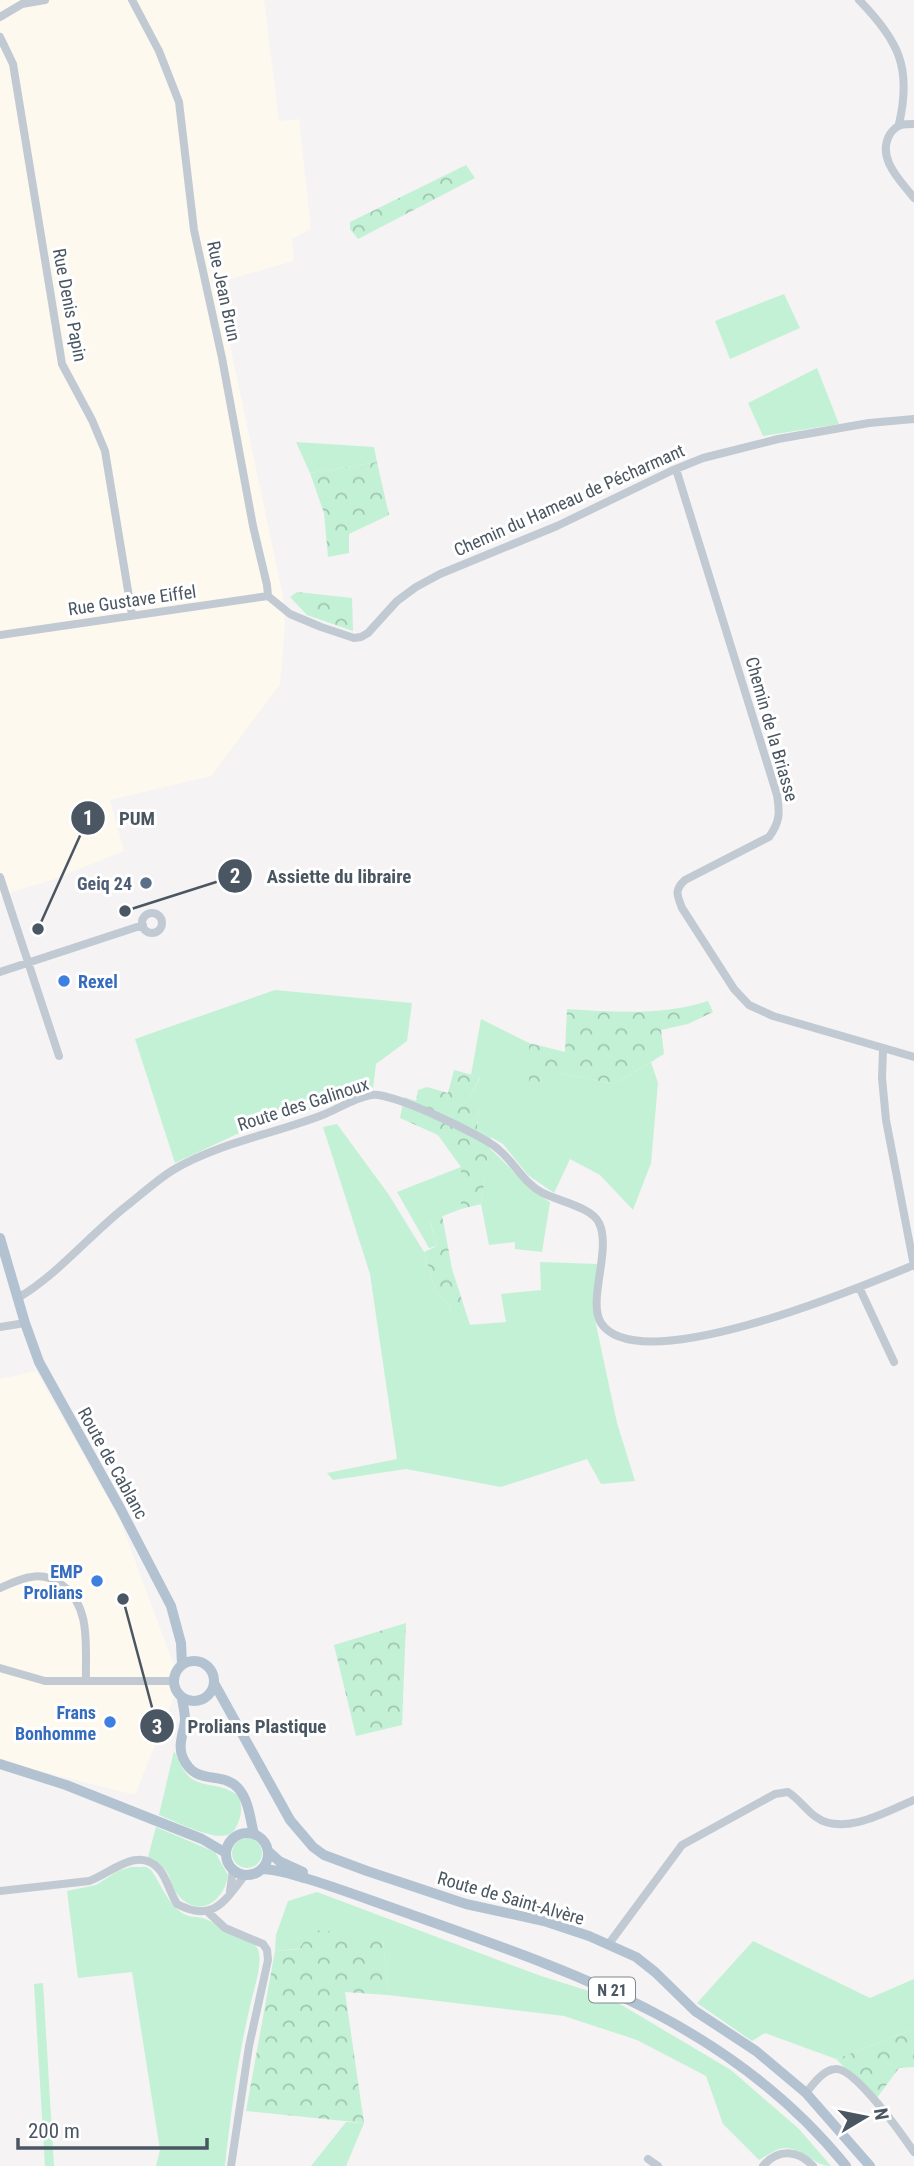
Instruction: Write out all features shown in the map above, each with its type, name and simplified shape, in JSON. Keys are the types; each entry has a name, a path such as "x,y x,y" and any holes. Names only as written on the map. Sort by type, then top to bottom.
{"main road":[{"name":"Route de Cablanc","path":"0,1238 39,1362 171,1606 181,1643"},
{"path":"181,1643 197,1661"},
{"path":"181,1643 182,1664 174,1675 173,1682 182,1698 185,1720 181,1745 184,1760 200,1777 229,1781 238,1788 246,1801 254,1834 263,1841 268,1851 262,1869 257,1873 245,1875 233,1870 226,1853 230,1842 240,1834 248,1811"},
{"path":"182,1664 197,1661 203,1663 211,1671 214,1683 185,1720"},
{"name":"Route de Saint-Alvère","path":"214,1683 290,1820 313,1847 324,1855 466,1904 544,1921 636,1958 656,1972 695,2011 756,2051 806,2093 870,2166"},
{"path":"182,1698 202,1699 229,1709"},
{"path":"0,1764 66,1786 202,1839 226,1853"},
{"path":"240,1834 254,1834"},
{"path":"202,1839 230,1842"},
{"name":"N 21","path":"268,1851 279,1861 335,1888"},
{"name":"N 21","path":"262,1869 275,1869 335,1888 584,1979 633,2000 672,2020 724,2054 776,2096 846,2166"}],"street":[{"path":"0,17 22,4 45,0"},
{"name":"Rue Jean Brun","path":"132,0 159,51 179,102 194,230 268,596"},
{"path":"859,0 880,21 896,47 904,70 905,99 899,124 888,138 885,150 888,163 914,198"},
{"name":"Rue Denis Papin","path":"0,37 13,64 62,364 105,451 132,615"},
{"path":"899,124 914,124"},
{"name":"Chemin du Hameau de Pécharmant","path":"268,596 290,614 354,638 361,637 368,633 397,601 440,574 557,526 676,469 715,455 778,439 869,423 914,419"},
{"name":"Chemin de la Briasse","path":"676,469 777,795 780,813 778,825 769,837 685,880 677,887 682,908 734,989 749,1005 768,1014 914,1057"},
{"name":"Rue Gustave Eiffel","path":"0,635 268,596"},
{"path":"0,877 59,1056"},
{"path":"0,972 143,925"},
{"path":"883,1050 882,1078 886,1120 914,1266"},
{"name":"Route des Galinoux","path":"18,1297 43,1282 125,1207 172,1171 246,1139 325,1114 372,1094 404,1102 495,1146 540,1192 590,1213 599,1223 603,1238 597,1310 601,1322 610,1331 625,1339 684,1339 776,1318 914,1266"},
{"path":"859,1287 894,1362"},
{"path":"0,1327 25,1323"},
{"path":"0,1588 29,1577 41,1576 56,1581 71,1592 84,1618 86,1681"},
{"path":"0,1668 45,1681 173,1682"},
{"path":"608,1945 682,1845 775,1794 788,1792 799,1799 818,1819 841,1825 863,1822 914,1800"},
{"path":"0,1891 89,1881 102,1877 121,1863 135,1859 150,1862 160,1870 177,1904 197,1912 208,1912 224,1901 245,1875"},
{"path":"230,1894 233,1870"},
{"path":"208,1912 225,1928 263,1944 268,1960 249,2046 231,2166"},
{"path":"806,2093 820,2077 833,2069 842,2069 874,2098 914,2152"},
{"path":"763,2166 773,2156 783,2153 799,2154 813,2166"},
{"path":"648,2159 658,2166"}],"shaded area":[{"path":"0,0 264,0 279,121 299,119 311,229 292,239 294,261 217,283 282,592 285,622 280,684 211,776 110,800 124,851 52,880 0,897"},
{"path":"36,1371 120,1520 180,1682 135,1795 0,1761 0,1379"}],"green space":[{"path":"466,165 475,178 358,239 350,229 350,222"},
{"path":"784,294 800,328 730,359 715,321"},
{"path":"817,368 839,424 763,436 748,403"},
{"path":"296,442 374,447 377,462 310,473"},
{"path":"377,462 389,515 349,534 349,553 328,557 324,513 310,473"},
{"path":"297,592 352,598 353,631 307,615 290,597"},
{"path":"275,990 412,1003 407,1041 376,1064 373,1089 250,1128 175,1163 135,1039"},
{"path":"708,1001 713,1012 688,1024 661,1030 664,1054 614,1084 565,1074 529,1087 529,1043 565,1052 567,1009 656,1011"},
{"path":"481,1019 529,1043 529,1086 565,1074 614,1084 651,1062 658,1083 651,1163 633,1210 600,1175 570,1159 554,1193 528,1175 503,1144 477,1129 479,1108 470,1097 480,1078 471,1075"},
{"path":"454,1070 480,1077 470,1097 479,1107 477,1129 491,1137 481,1204 461,1209 461,1167 438,1135 400,1118 404,1097 416,1101 418,1090 427,1087 448,1093"},
{"path":"337,1124 389,1195 424,1252 436,1292 450,1305 455,1326 506,1322 501,1294 541,1290 540,1262 597,1264 594,1315 617,1423 635,1481 601,1484 587,1459 501,1487 406,1469 333,1480 327,1473 397,1459 370,1274 323,1127"},
{"path":"489,1148 526,1184 550,1202 542,1252 515,1249 515,1242 489,1245 481,1204"},
{"path":"461,1167 461,1209 430,1221 437,1246 429,1248 397,1192"},
{"path":"442,1215 452,1269 470,1325 455,1327 450,1305 436,1292 424,1252 437,1246 430,1220"},
{"path":"406,1623 402,1725 356,1736 334,1645"},
{"path":"174,1751 192,1779 227,1789 239,1796 240,1816 234,1831 227,1835 212,1835 159,1815"},
{"path":"156,1827 215,1852 228,1875 218,1898 212,1903 198,1906 182,1899 164,1868 148,1857"},
{"path":"247,1838 258,1842 262,1853 258,1864 247,1868 236,1864 232,1853 236,1842"},
{"path":"131,1867 146,1867 151,1870 168,1899 182,1913 221,1926 251,1942 258,1950 258,1972 246,2022 232,2104 225,2166 156,2166 160,2150 132,1972 78,1978 67,1891 96,1885 118,1871"},
{"path":"317,1892 541,1976 608,1997 731,2070 799,2129 831,2166 785,2148 759,2160 723,2124 706,2076 637,2040 564,2016 388,1995 383,1940 275,1951 276,1935 288,1901"},
{"path":"312,1930 383,1940 388,1995 345,1992 364,2123 246,2111 275,1951 299,1949"},
{"path":"753,1941 870,1998 914,1979 914,2029 836,2059 765,2033 752,2041 697,2003"},
{"path":"43,1983 54,2166 45,2166 34,1984"},
{"path":"914,2029 914,2067 899,2068 876,2099 836,2059"},
{"path":"346,2122 364,2123 346,2166 311,2166"}],"place":[{"name":"Geiq 24","path":"146,883"},
{"name":"Assiette du libraire","path":"125,911"},
{"name":"PUM","path":"38,929"},
{"name":"Rexel","path":"64,981"},
{"name":"EMP Prolians","path":"97,1581"},
{"name":"Prolians Plastique","path":"123,1599"},
{"name":"Frans Bonhomme","path":"110,1722"}]}
